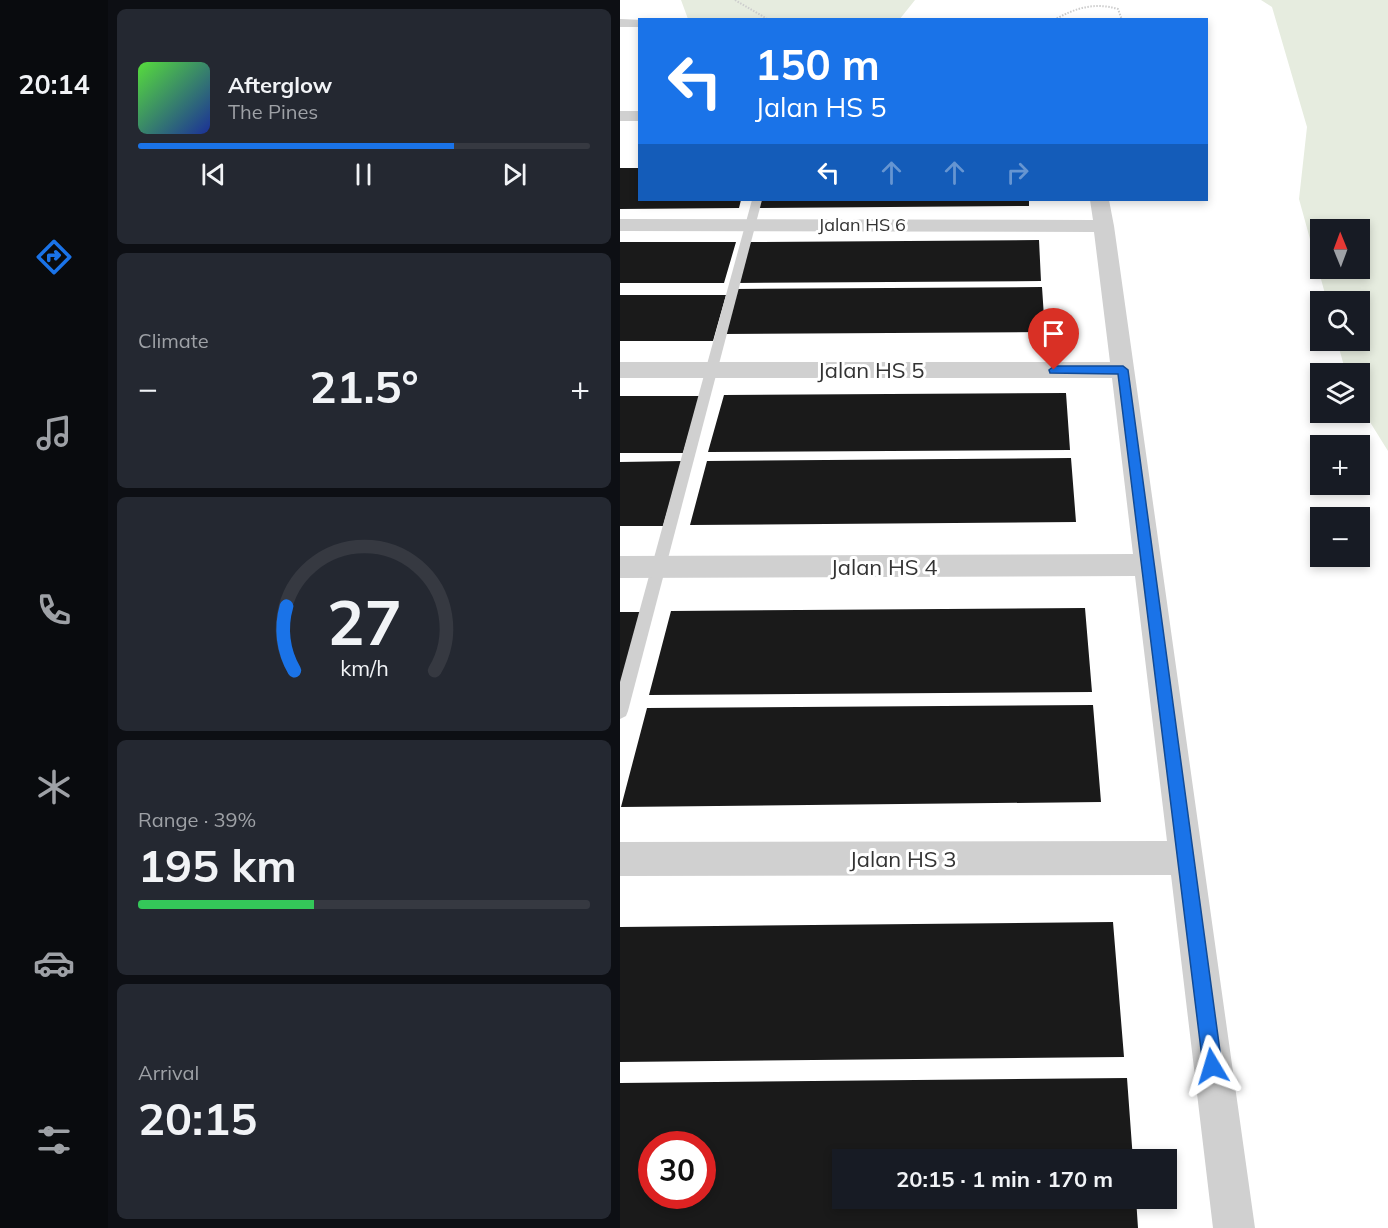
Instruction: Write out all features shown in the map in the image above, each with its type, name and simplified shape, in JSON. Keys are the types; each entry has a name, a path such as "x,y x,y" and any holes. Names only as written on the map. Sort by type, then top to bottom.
{"street":[{"path":"620,22 638,22"},
{"path":"620,116 638,116"},
{"path":"1102,213 1234,1228"},
{"name":"Jalan HS 6","path":"620,225 750,225 1102,213"},
{"name":"Jalan HS 5","path":"620,370 1123,370"},
{"name":"Jalan HS 4","path":"620,567 1148,565"},
{"name":"Jalan HS 3","path":"620,859 1186,858"}],"lane":[{"path":"620,711 757,201"}],"path":[{"path":"736,0 766,18"},
{"path":"1058,18 1082,6 1105,5 1118,9 1121,18"}],"shaded area":[{"path":"681,0 915,0 901,18 688,18"},
{"path":"1261,0 1388,0 1388,451 1370,422 1370,363 1343,363 1340,351 1370,351 1370,291 1324,291 1321,279 1370,279 1370,219 1310,219 1310,239 1299,199 1307,127 1272,7"}],"building":[{"path":"620,168 638,168 638,201 741,201 739,208 620,209"},
{"path":"758,201 1029,201 1029,206 755,208"},
{"path":"1039,240 1041,281 736,283 748,242"},
{"path":"620,242 736,242 724,283 620,283"},
{"path":"1042,287 1045,332 723,334 735,289"},
{"path":"620,295 726,295 713,341 620,341"},
{"path":"1066,393 1070,450 708,452 724,395"},
{"path":"620,396 700,396 683,453 620,453"},
{"path":"1071,458 1076,522 690,525 707,461"},
{"path":"682,461 663,526 620,526 620,462"},
{"path":"1085,608 1092,692 649,695 671,611"},
{"path":"620,612 642,612 620,689"},
{"path":"1093,705 1101,802 621,807 647,708"},
{"path":"1113,922 1124,1057 620,1062 620,927"},
{"path":"1127,1078 1132,1149 832,1149 832,1209 1137,1209 1138,1228 620,1228 620,1083"}],"route":[{"path":"1054,370 1123,370 1212,1066"}]}
